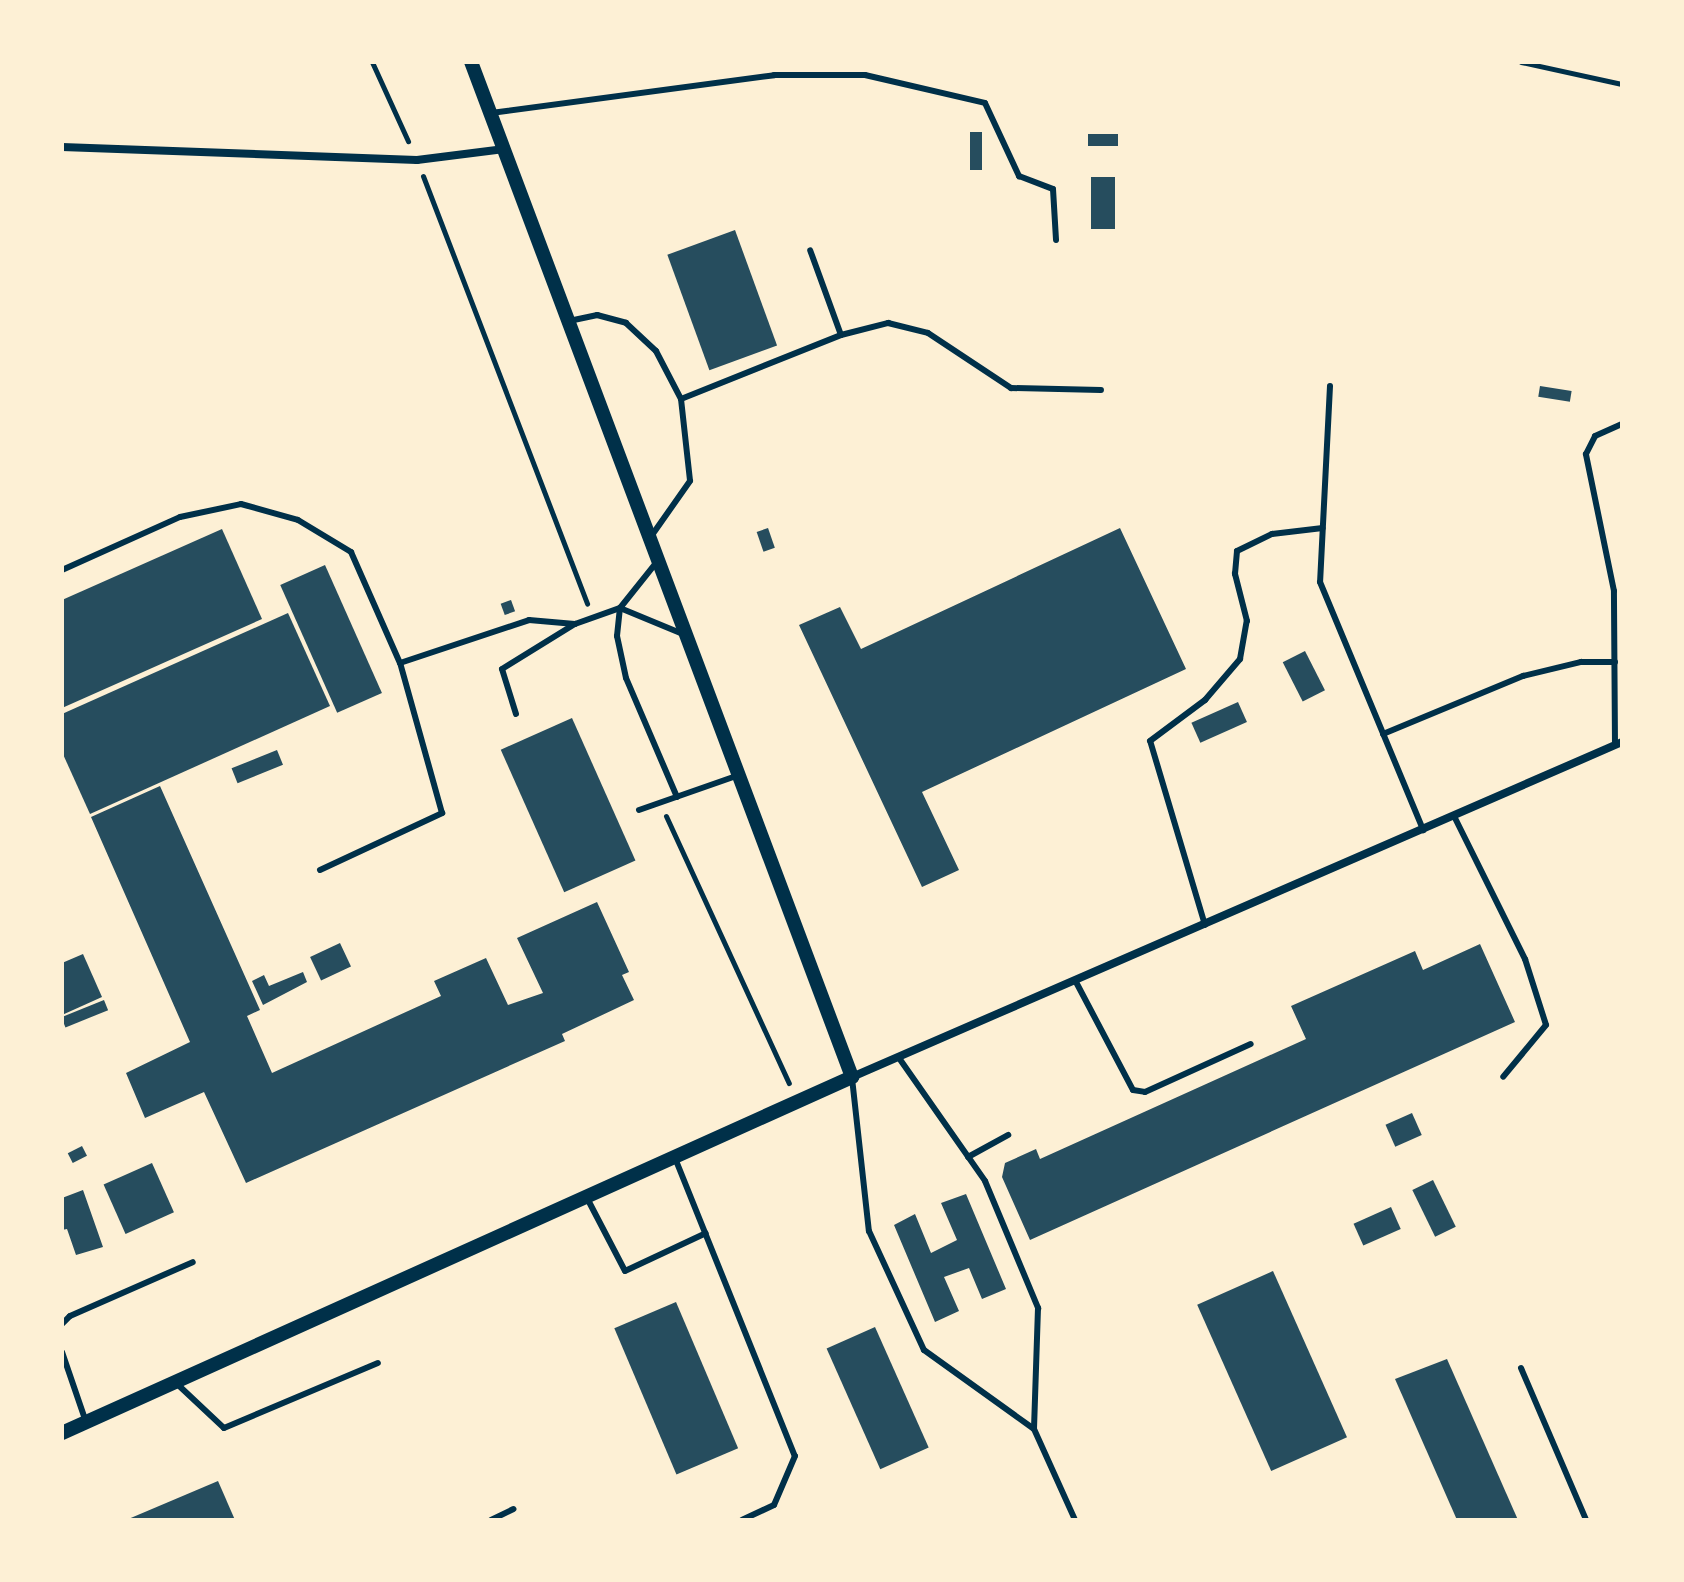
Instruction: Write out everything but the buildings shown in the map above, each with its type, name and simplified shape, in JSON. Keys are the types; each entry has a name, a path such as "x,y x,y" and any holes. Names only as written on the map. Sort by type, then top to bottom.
{"street":[{"path":"471,62 852,1077"},
{"path":"62,147 417,160 505,148"},
{"path":"62,1433 852,1077 1076,982 1618,743"}],"lane":[{"path":"491,113 774,75 865,75 985,103 1019,176 1053,189 1056,240"},
{"path":"810,250 841,335"},
{"path":"569,321 597,315 626,323 656,351 681,399 690,481 650,538"},
{"path":"681,399 841,335 888,323 928,333 1011,388 1101,390"},
{"path":"1330,386 1320,582 1423,830"},
{"path":"1618,743 1614,591 1586,454 1595,436 1622,424"},
{"path":"62,570 180,517 241,504 298,520 351,552 400,663 442,813 320,870"},
{"path":"1205,925 1150,741 1205,700 1240,659 1247,621 1235,574 1237,551 1272,534 1323,528"},
{"path":"658,560 620,608 617,636 626,678 677,797"},
{"path":"516,714 502,669 575,624 620,608 686,636"},
{"path":"400,663 529,620 575,624"},
{"path":"1383,734 1523,676 1581,662 1615,662"},
{"path":"639,810 739,775"},
{"path":"1454,816 1525,959 1546,1025 1503,1077"},
{"path":"1076,982 1133,1090 1145,1092 1251,1044"},
{"path":"899,1058 985,1181 1038,1308 1034,1429 1075,1520"},
{"path":"852,1077 869,1231 924,1350 1034,1429"},
{"path":"968,1157 1008,1135"},
{"path":"675,1158 795,1456 774,1505 742,1520"},
{"path":"587,1198 625,1271 706,1233"},
{"path":"62,1324 70,1316 193,1262"},
{"path":"62,1352 86,1422"},
{"path":"175,1382 224,1428 378,1363"},
{"path":"1521,1368 1586,1520"},
{"path":"491,1520 514,1509"}],"path":[{"path":"372,62 417,160 591,617"},
{"path":"1521,62 1622,84"},
{"path":"661,802 798,1103"}]}
